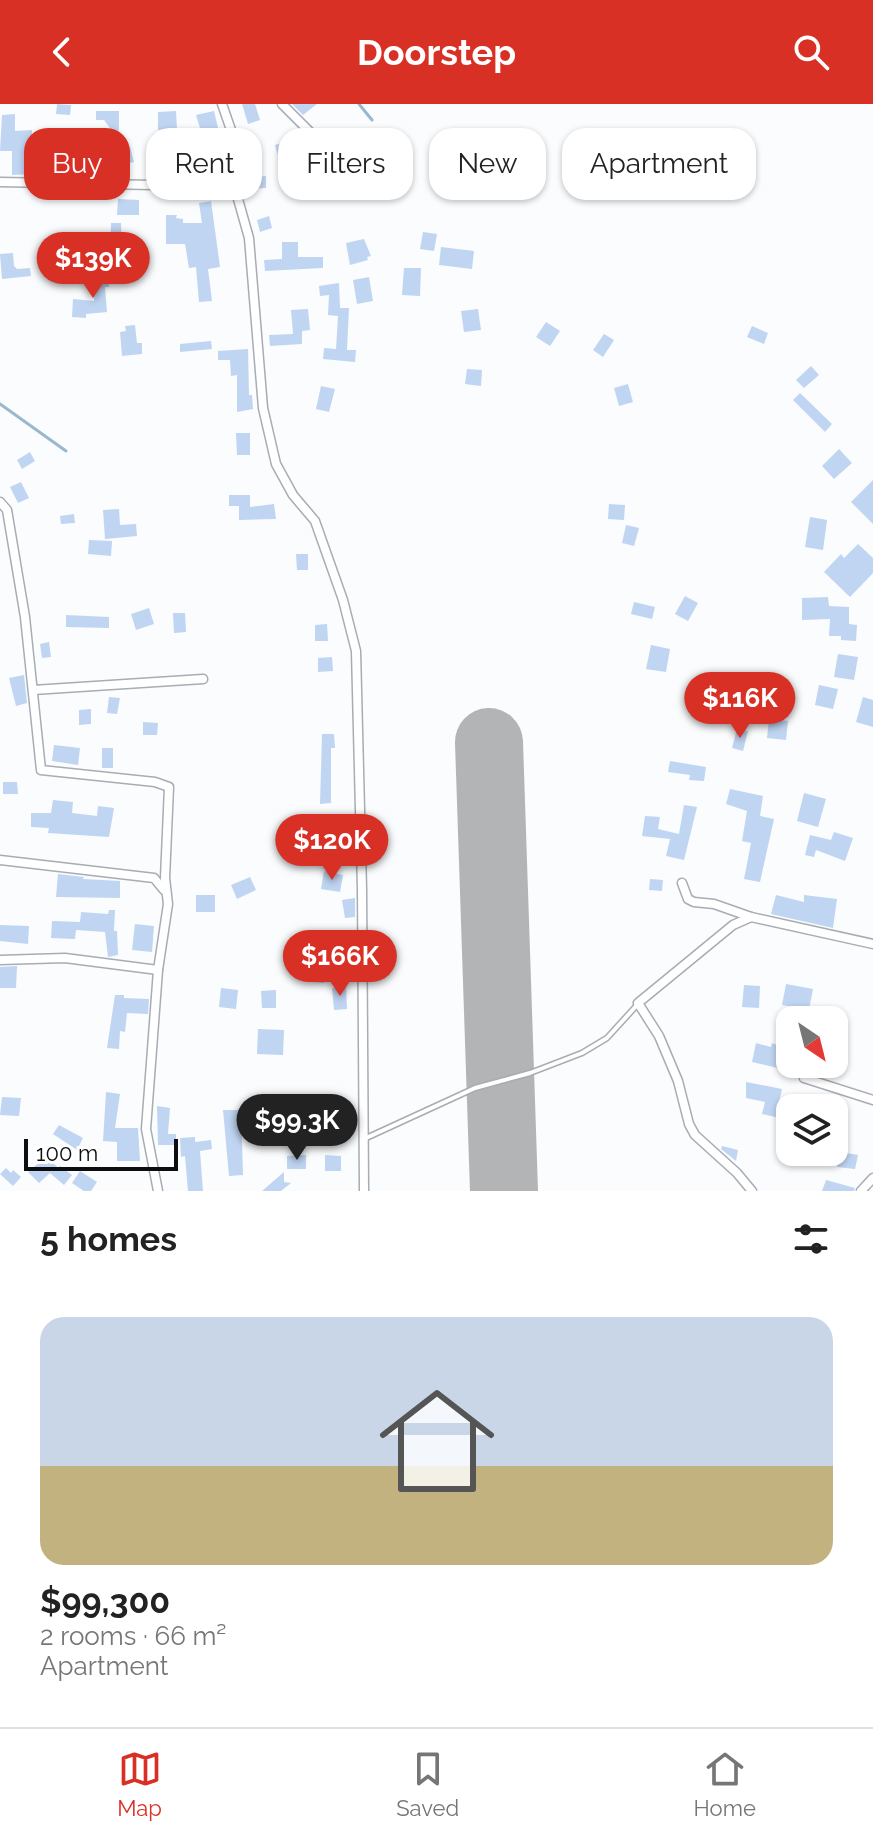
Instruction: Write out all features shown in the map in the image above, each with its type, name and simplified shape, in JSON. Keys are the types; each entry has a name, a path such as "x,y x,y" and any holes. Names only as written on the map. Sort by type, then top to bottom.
{"street":[{"path":"222,104 230,128"},
{"path":"282,104 306,128"},
{"path":"0,182 146,185"},
{"path":"238,200 249,238 263,408 276,464 293,495 315,521 343,600 356,651 364,1191"},
{"path":"0,502 7,510 25,617 41,770 155,782 169,787 165,890 168,904 158,970 146,1129 158,1191"},
{"path":"33,690 203,679"},
{"path":"0,860 154,878 165,890"},
{"path":"682,883 688,899 694,902 732,908 751,917 873,944"},
{"path":"751,917 733,925 638,1003 659,1036 695,1135 752,1191"},
{"path":"0,960 65,958 158,970"},
{"path":"804,1078 873,1100"},
{"path":"861,1191 873,1178"}],"lane":[{"path":"364,1139 475,1088 530,1073 582,1053 613,1033 638,1003"}],"building":[{"path":"57,104 71,105 70,115 56,114"},
{"path":"242,104 255,104 260,120 248,124"},
{"path":"292,104 317,104 303,115"},
{"path":"96,111 119,111 119,128 110,128 104,120 96,120"},
{"path":"176,111 177,128 158,128 158,112"},
{"path":"214,111 218,128 200,128 196,115"},
{"path":"15,114 15,131 24,130 24,174 12,175 12,151 0,151 2,115"},
{"path":"262,176 266,176 266,188 262,188"},
{"path":"118,200 139,200 139,215 117,215"},
{"path":"211,201 220,267 208,269 212,301 199,302 196,267 189,268 185,244 166,244 166,215 177,215 176,218 183,219 183,223 202,223 199,203"},
{"path":"269,216 272,228 260,232 257,220"},
{"path":"111,223 121,223 122,267 110,267"},
{"path":"423,232 437,234 434,251 420,249"},
{"path":"364,239 371,256 367,257 368,260 350,265 346,243"},
{"path":"282,242 298,242 298,257 323,257 323,268 265,271 264,260 282,259"},
{"path":"441,247 474,251 472,269 439,265"},
{"path":"13,253 14,266 17,269 30,268 31,276 2,279 0,254"},
{"path":"404,268 421,268 420,296 402,295"},
{"path":"94,276 109,276 109,287 105,287 107,312 86,314 86,318 72,317 73,299 94,301"},
{"path":"369,277 373,301 357,304 353,280"},
{"path":"339,283 340,308 349,308 347,350 356,350 355,362 323,359 324,348 336,349 338,316 328,315 329,295 320,296 319,286"},
{"path":"308,309 310,330 302,331 302,344 270,346 269,335 293,334 291,310"},
{"path":"478,309 481,330 464,332 461,311"},
{"path":"546,322 560,331 550,346 536,337"},
{"path":"135,325 137,343 142,343 142,354 122,356 120,332 126,331 125,326"},
{"path":"752,326 768,333 764,344 747,337"},
{"path":"604,334 614,340 603,357 593,350"},
{"path":"211,341 212,349 180,352 180,344"},
{"path":"248,349 249,395 252,395 253,409 237,412 237,375 231,376 230,360 218,360 218,351"},
{"path":"811,366 819,375 804,388 796,380"},
{"path":"467,369 482,370 481,386 465,384"},
{"path":"628,384 633,402 619,406 614,388"},
{"path":"321,386 335,389 329,412 316,409"},
{"path":"800,393 832,424 825,432 793,400"},
{"path":"236,433 250,433 250,455 237,455"},
{"path":"839,449 852,463 834,479 822,466"},
{"path":"30,452 35,461 22,469 17,460"},
{"path":"873,480 873,524 851,502"},
{"path":"21,482 29,498 18,503 10,487"},
{"path":"229,495 250,495 250,507 274,504 276,519 239,520 239,506 229,506"},
{"path":"609,504 625,505 624,520 608,519"},
{"path":"119,509 120,525 136,524 137,536 105,539 103,510"},
{"path":"74,514 75,523 61,524 60,516"},
{"path":"810,517 827,520 823,550 805,547"},
{"path":"626,525 639,528 634,546 622,543"},
{"path":"89,540 112,541 111,556 88,554"},
{"path":"858,544 873,558 873,573 850,597 824,572 841,554 844,558"},
{"path":"296,554 308,554 308,570 297,570"},
{"path":"685,596 698,603 688,621 675,614"},
{"path":"828,597 829,606 849,607 849,624 857,625 856,641 829,636 830,619 802,620 802,598"},
{"path":"634,602 655,607 652,619 631,614"},
{"path":"149,608 154,624 136,630 131,614"},
{"path":"173,613 185,613 186,632 174,633"},
{"path":"66,615 109,617 109,628 66,627"},
{"path":"327,624 328,641 315,641 315,625"},
{"path":"49,642 51,657 42,658 40,644"},
{"path":"651,645 670,649 666,672 646,669"},
{"path":"838,654 858,657 854,680 834,677"},
{"path":"332,657 333,671 318,672 318,658"},
{"path":"24,675 27,703 16,706 9,678"},
{"path":"819,685 838,689 833,709 815,705"},
{"path":"109,697 120,698 117,714 107,713"},
{"path":"863,697 873,700 873,727 856,722"},
{"path":"91,709 91,724 79,725 79,710"},
{"path":"769,719 788,721 786,740 767,738"},
{"path":"143,722 158,723 157,735 143,735"},
{"path":"737,729 748,731 743,751 732,748"},
{"path":"322,734 334,734 335,748 331,748 331,803 320,804"},
{"path":"54,745 80,748 78,765 52,761"},
{"path":"102,748 113,748 113,768 102,768"},
{"path":"670,761 706,767 704,781 689,780 690,775 668,772"},
{"path":"3,782 17,782 18,794 3,794"},
{"path":"730,789 763,796 760,816 774,819 760,882 744,879 751,843 742,841 747,811 726,804"},
{"path":"804,793 826,799 818,827 797,821"},
{"path":"53,800 73,802 72,813 97,816 98,806 114,808 109,837 48,833 49,828 31,827 31,813 51,813"},
{"path":"684,805 697,807 684,860 666,856 670,839 642,836 645,816 660,817 658,829 679,834"},
{"path":"331,815 347,815 348,832 331,832"},
{"path":"834,832 853,838 845,861 816,850 814,857 805,855 810,835 831,840"},
{"path":"338,843 339,856 325,857 324,844"},
{"path":"324,871 343,875 340,892 321,889"},
{"path":"58,874 120,881 120,898 56,897"},
{"path":"250,877 256,890 237,899 231,885"},
{"path":"650,879 663,880 662,891 649,890"},
{"path":"196,895 215,895 215,912 196,912"},
{"path":"776,895 804,902 804,895 837,899 833,928 771,914"},
{"path":"355,898 355,917 345,918 342,900"},
{"path":"109,910 115,910 118,955 108,957 105,932 76,930 75,939 51,938 52,921 80,922 81,912 108,914"},
{"path":"135,924 154,926 152,952 132,950"},
{"path":"0,925 29,926 28,944 0,941"},
{"path":"315,963 325,964 324,983 313,982"},
{"path":"17,966 16,988 0,988 0,967"},
{"path":"786,984 813,989 810,1006 782,1005"},
{"path":"744,985 760,986 759,1008 742,1007"},
{"path":"346,987 347,1009 334,1010 332,988"},
{"path":"221,988 238,990 236,1009 219,1007"},
{"path":"276,990 276,1008 262,1008 261,991"},
{"path":"115,995 149,999 148,1014 127,1013 125,1032 120,1031 119,1049 107,1048"},
{"path":"258,1029 284,1030 283,1055 257,1054"},
{"path":"756,1043 771,1047 772,1043 776,1045 776,1068 752,1062"},
{"path":"746,1082 782,1089 781,1094 776,1094 776,1117 762,1114 765,1102 746,1098"},
{"path":"106,1092 120,1094 115,1128 138,1128 140,1161 117,1161 117,1142 103,1141"},
{"path":"2,1097 21,1098 19,1116 0,1115"},
{"path":"283,1102 287,1127 271,1130 267,1104"},
{"path":"157,1106 170,1108 168,1134 176,1134 176,1145 158,1145"},
{"path":"223,1110 241,1110 243,1175 229,1176"},
{"path":"353,1116 354,1132 331,1133 330,1117"},
{"path":"59,1125 83,1138 77,1150 53,1134"},
{"path":"195,1137 195,1142 211,1140 212,1149 200,1151 203,1191 188,1191 185,1156 181,1157 180,1138"},
{"path":"722,1146 738,1150 736,1161 721,1149"},
{"path":"848,1153 858,1155 855,1169 837,1167 848,1166"},
{"path":"306,1155 306,1169 287,1169 287,1156"},
{"path":"325,1155 341,1156 341,1171 325,1171"},
{"path":"47,1156 58,1168 60,1166 72,1175 64,1185 50,1173 39,1183 28,1172"},
{"path":"6,1168 21,1177 13,1186 0,1174"},
{"path":"80,1171 97,1182 91,1191 84,1191 72,1183"},
{"path":"284,1172 284,1182 291,1183 281,1191 262,1191"},
{"path":"826,1180 855,1188 854,1191 822,1191"}],"waterway":[{"path":"359,104 372,120"},
{"path":"0,404 66,451"}],"runway":[{"path":"489,742 504,1191"}]}
